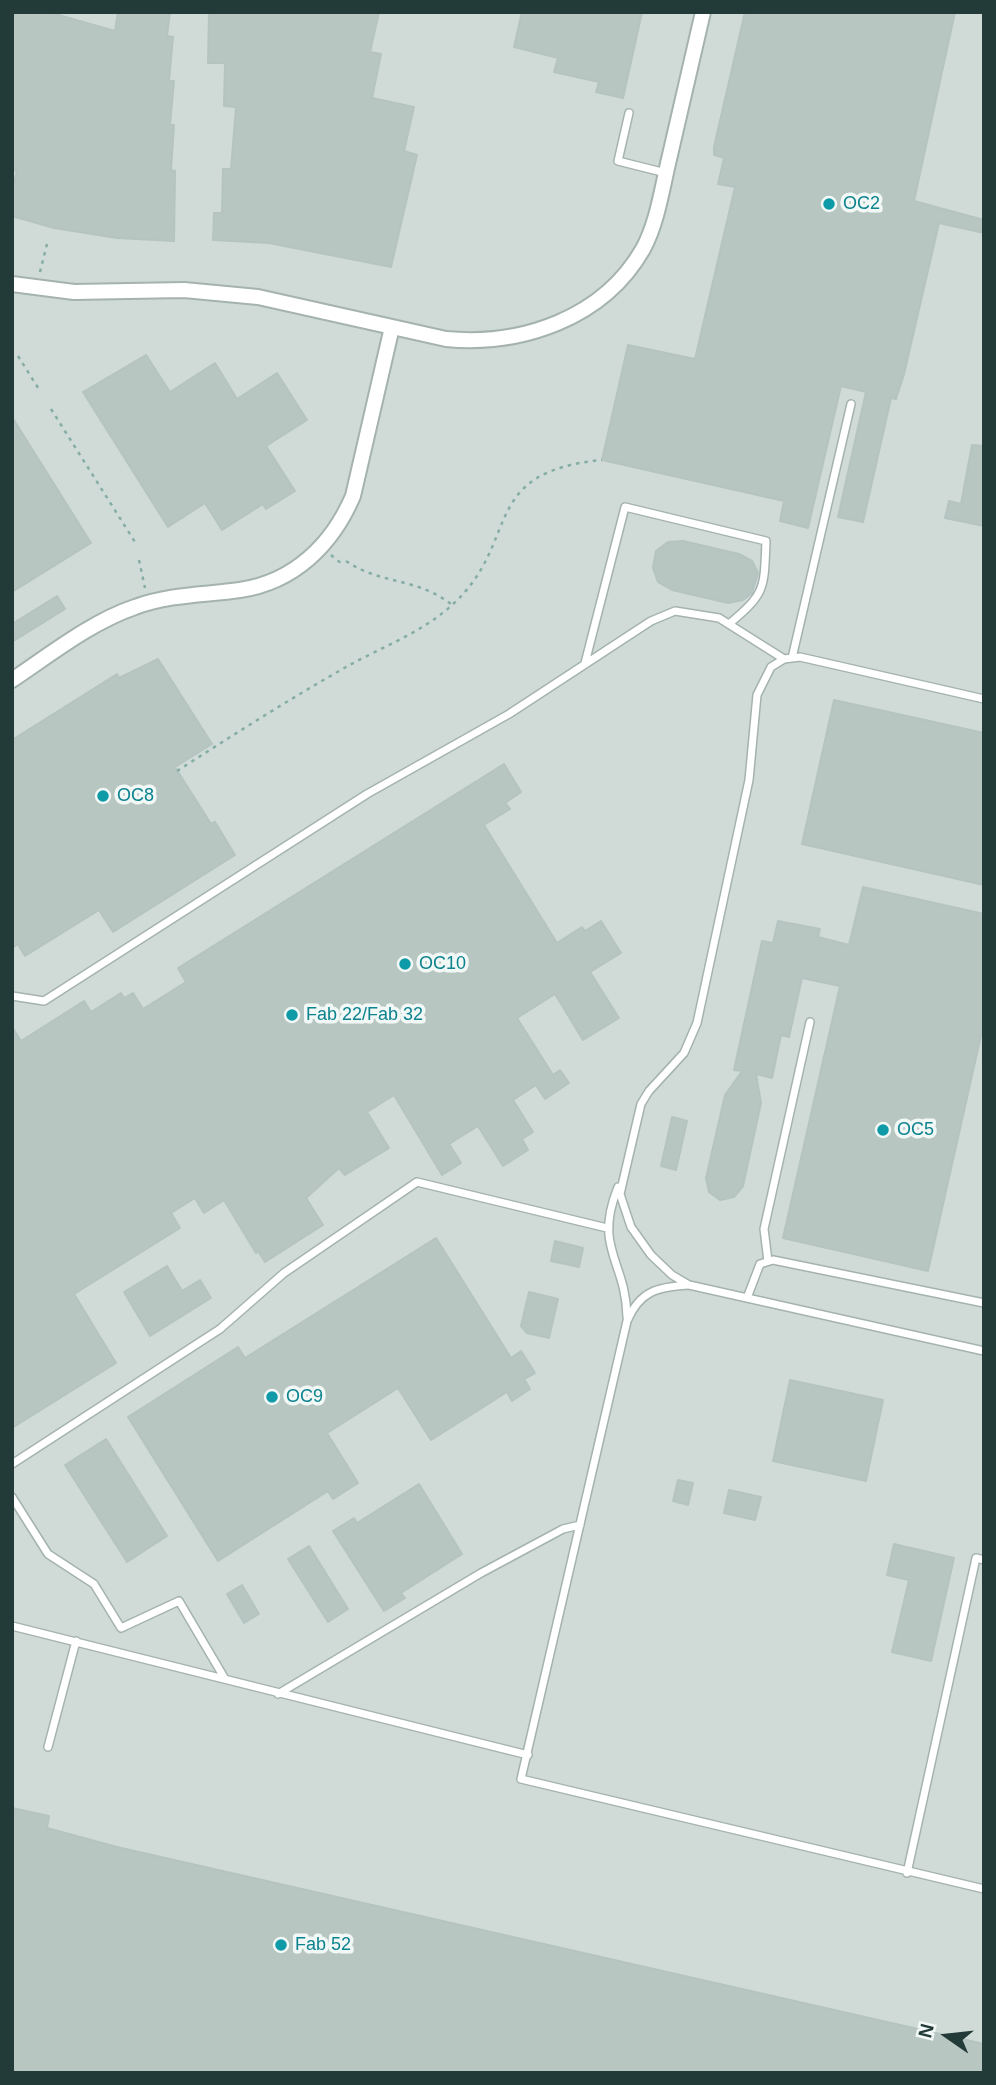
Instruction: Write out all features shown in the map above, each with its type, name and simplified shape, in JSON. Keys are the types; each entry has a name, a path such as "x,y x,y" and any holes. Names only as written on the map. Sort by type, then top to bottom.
{"street":[{"path":"12,284 75,292 223,293 258,297 446,339 503,340 530,334 577,314 607,291 642,250 652,228 703,12"},
{"path":"12,680 115,615 156,600 261,585 283,576 307,561 328,541 343,520 353,496 392,327"}],"lane":[{"path":"629,113 618,162 666,173"},
{"path":"788,658 851,404"},
{"path":"585,664 625,506 766,541 765,570 757,601 729,624"},
{"path":"12,996 44,1001 367,794 453,747 651,621 675,611 719,618 788,658"},
{"path":"627,1321 627,1297 610,1252 607,1228 640,1104 684,1053 697,1023 749,780 757,695 771,667 788,658 800,657 984,699"},
{"path":"768,1261 764,1229 810,1022"},
{"path":"622,1177 620,1195 631,1227 652,1255 672,1275 689,1285"},
{"path":"12,1464 220,1329 284,1273 417,1182 607,1228"},
{"path":"747,1298 752,1278 760,1264 774,1260 984,1303"},
{"path":"984,1351 689,1285 667,1286 650,1292 635,1304 627,1321 521,1779 984,1889"},
{"path":"12,1497 48,1554 94,1584 121,1628 179,1601 225,1679"},
{"path":"278,1694 481,1573 563,1529 580,1525"},
{"path":"907,1872 976,1558 984,1560"},
{"path":"12,1626 528,1755"},
{"path":"48,1747 76,1642"}],"path":[{"path":"40,275 47,244"},
{"path":"18,356 40,391"},
{"path":"51,409 135,542"},
{"path":"177,771 285,701 452,605 486,561 506,509 519,492 537,477 557,467 602,460"},
{"path":"139,560 146,591"},
{"path":"346,561 370,576 426,588 452,605"}],"shaded area":[{"path":"12,12 984,12 984,2073 12,2073"}],"building":[{"path":"12,12 48,12 115,31 118,12 170,12 167,36 173,37 169,81 174,81 170,125 174,125 171,170 175,171 174,241 117,238 54,228 12,216 12,190 17,171 12,170"},
{"path":"209,12 379,12 370,52 381,54 372,98 414,107 404,151 417,155 391,267 269,243 213,240 214,213 222,213 223,169 231,169 236,107 224,106 225,63 208,63"},
{"path":"522,12 642,12 623,98 596,92 599,82 554,72 558,58 514,47"},
{"name":"OC2","path":"745,12 955,12 914,201 984,220 984,233 939,223 904,374 896,399 891,398 863,522 838,517 866,392 841,386 808,528 780,521 784,501 602,460 628,345 695,359 735,187 718,184 724,158 714,155 714,147"},
{"path":"146,355 170,392 215,363 237,399 277,373 307,420 266,446 295,491 266,509 263,504 222,530 205,503 168,527 83,392"},
{"path":"12,417 91,543 12,592"},
{"path":"972,445 984,446 984,526 945,518 949,501 961,504"},
{"path":"683,541 739,554 752,561 758,573 752,593 743,600 728,603 672,590 658,582 653,568 656,551 668,542"},
{"path":"57,596 65,609 12,642 12,624"},
{"name":"OC8","path":"158,659 212,744 175,767 211,824 215,822 235,855 113,932 99,910 25,956 18,944 12,948 12,740 117,674 119,678"},
{"path":"834,700 984,733 984,885 802,844"},
{"name":"Fab 22/Fab 32","path":"504,764 521,792 505,803 510,809 484,825 557,943 582,927 585,931 601,921 621,953 590,972 619,1018 583,1040 555,994 517,1018 553,1075 560,1070 569,1083 545,1099 536,1085 513,1100 533,1132 522,1139 528,1150 503,1166 478,1126 449,1144 461,1163 442,1175 394,1095 367,1112 389,1148 345,1175 339,1168 306,1198 323,1225 265,1262 258,1251 256,1253 224,1200 204,1213 195,1198 171,1213 180,1228 74,1294 116,1363 12,1428 12,1027 21,1041 84,1001 91,1012 121,993 124,998 133,993 143,1009 186,982 178,968"},
{"name":"OC5","path":"863,887 984,914 984,1022 928,1271 783,1238 840,986 802,978 789,1037 781,1035 772,1078 756,1074 761,1103 743,1186 734,1197 720,1200 709,1192 706,1178 725,1095 742,1071 734,1070 762,941 773,943 778,921 820,929 818,937 849,945"},
{"path":"672,1117 687,1121 676,1170 661,1166"},
{"name":"OC9","path":"436,1238 511,1358 521,1351 535,1373 524,1379 530,1389 512,1401 507,1392 431,1440 398,1388 327,1433 358,1483 333,1499 328,1491 218,1561 128,1417 238,1347 245,1358"},
{"path":"555,1241 583,1248 579,1267 551,1261"},
{"path":"167,1266 182,1291 200,1280 211,1298 150,1336 124,1292"},
{"path":"529,1292 558,1299 549,1338 527,1333 521,1326"},
{"path":"790,1380 883,1400 866,1481 773,1461"},
{"path":"106,1439 167,1536 127,1562 65,1465"},
{"path":"678,1480 693,1483 688,1505 673,1501"},
{"path":"419,1484 462,1554 401,1593 405,1598 384,1611 333,1531 354,1518 357,1523"},
{"path":"729,1490 761,1497 755,1520 724,1513"},
{"path":"894,1544 954,1558 931,1661 892,1652 909,1580 887,1575"},
{"path":"309,1546 348,1609 328,1622 288,1559"},
{"path":"242,1585 259,1614 244,1623 227,1594"},
{"name":"Fab 52","path":"12,1808 49,1816 47,1828 117,1847 984,2044 984,2073 12,2073"}],"place":[{"name":"OC2","path":"829,204"},
{"name":"OC8","path":"103,796"},
{"name":"OC10","path":"405,964"},
{"name":"Fab 22/Fab 32","path":"292,1015"},
{"name":"OC5","path":"883,1130"},
{"name":"OC9","path":"272,1397"},
{"name":"Fab 52","path":"281,1945"}]}
